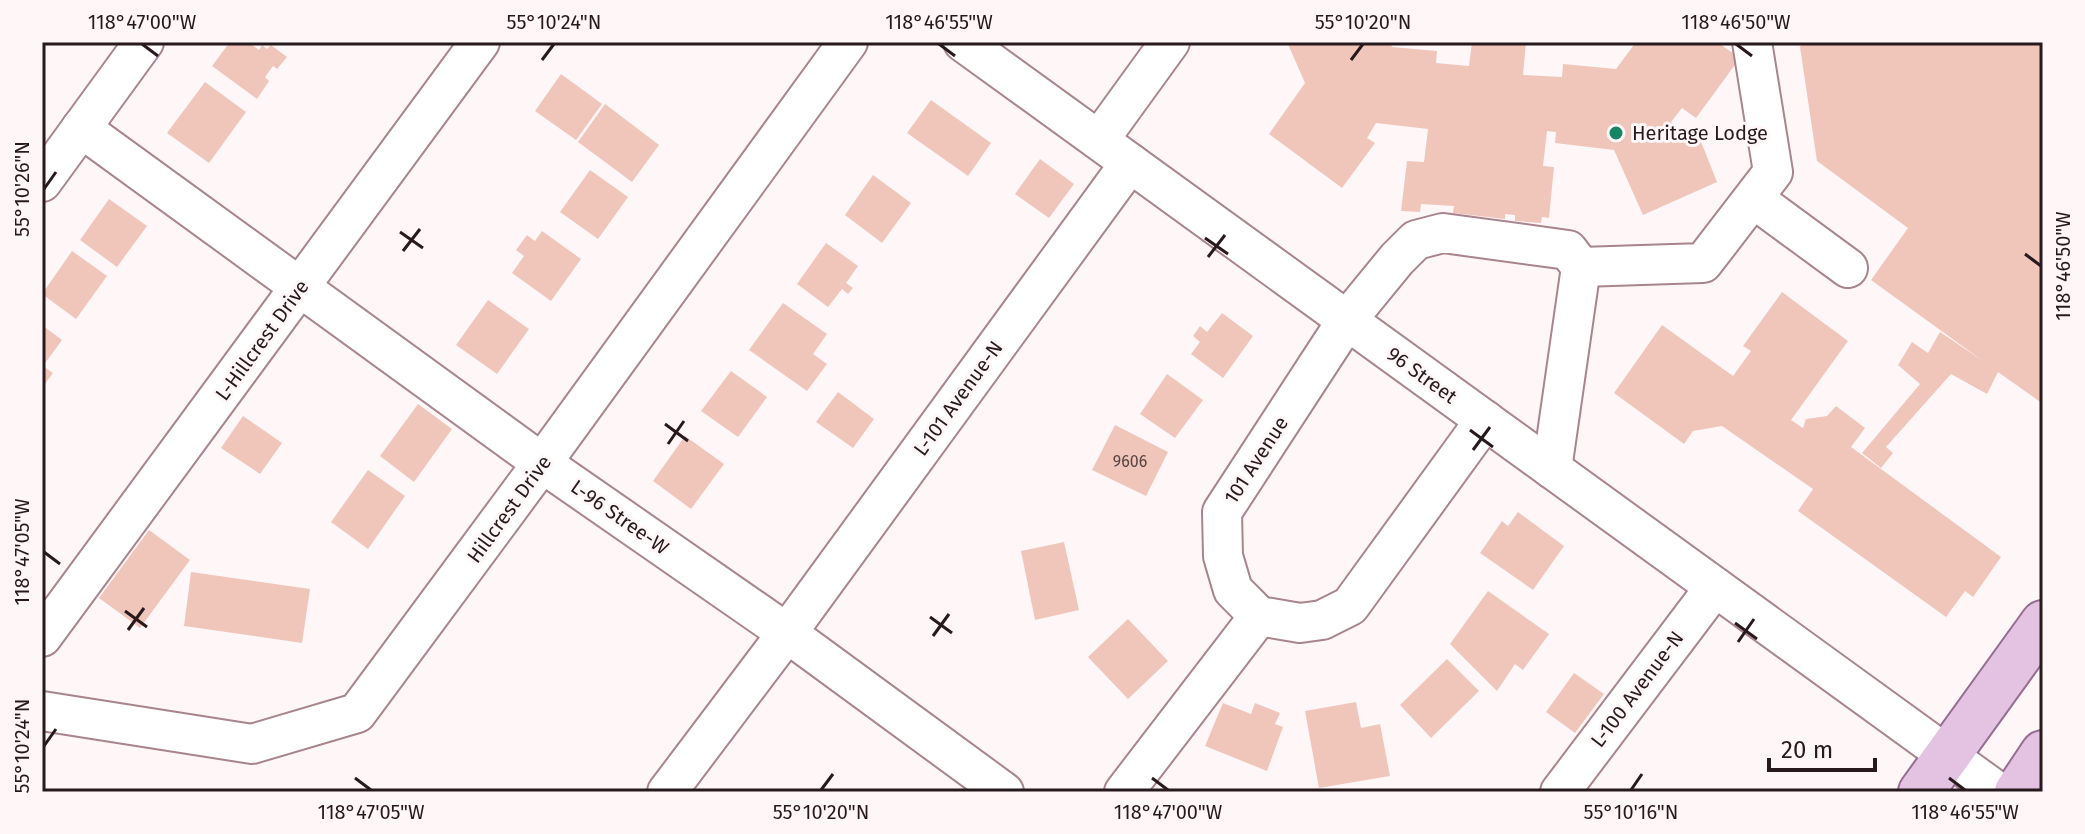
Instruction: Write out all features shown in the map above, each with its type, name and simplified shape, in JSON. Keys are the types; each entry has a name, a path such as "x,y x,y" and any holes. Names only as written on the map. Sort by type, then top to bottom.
{"main road":[{"path":"1921,792 2043,623"},
{"path":"2017,792 2043,753"}],"street":[{"path":"42,182 144,42"},
{"name":"L-Hillcrest Drive","path":"42,637 480,42"},
{"name":"Hillcrest Drive","path":"42,711 252,744 357,713 848,42"},
{"name":"96 Street","path":"963,42 1998,792"},
{"path":"1099,140 1170,42"},
{"path":"1552,469 1581,267 1703,263 1773,172 1752,42"},
{"name":"L-96 Stree-W","path":"81,128 542,463 787,633 1004,792"},
{"name":"L-101 Avenue-N","path":"667,792 1130,163"},
{"path":"1754,199 1848,268"},
{"name":"101 Avenue","path":"1259,616 1233,590 1223,556 1222,512 1347,320 1397,259 1416,240 1443,233 1568,250 1581,267"},
{"path":"1124,792 1259,616 1300,623 1322,620 1350,606 1485,420"},
{"name":"L-100 Avenue-N","path":"1560,792 1715,587"}],"building":[{"path":"230,42 248,42 259,50 262,45 267,49 271,45 287,57 277,69 273,66 265,77 269,81 257,99 212,66"},
{"name":"Heritage Lodge","path":"1287,42 1390,42 1392,47 1437,51 1436,63 1469,66 1472,42 1526,42 1523,75 1562,77 1563,64 1616,69 1636,42 1717,42 1740,58 1696,118 1682,108 1671,122 1678,136 1696,129 1717,182 1643,215 1614,150 1555,143 1556,132 1547,131 1543,166 1554,167 1549,218 1542,217 1541,223 1515,221 1515,215 1505,214 1505,219 1453,213 1454,206 1421,204 1420,212 1401,211 1407,161 1424,162 1428,129 1376,123 1367,138 1375,143 1342,188 1269,134 1305,83"},
{"path":"1803,42 2043,42 2043,404 1998,372 1987,394 1951,374 1886,447 1893,453 1881,468 1862,453 1920,384 1898,365 1912,342 1928,353 1940,332 1983,361 1871,280 1908,228 1817,161 1800,47"},
{"path":"561,74 602,104 576,140 535,111"},
{"path":"205,82 246,112 209,163 167,133"},
{"path":"931,100 991,143 968,176 907,133"},
{"path":"605,104 659,145 632,182 578,142"},
{"path":"1040,159 1074,184 1049,218 1015,194"},
{"path":"590,170 628,197 598,239 560,212"},
{"path":"873,175 911,203 882,243 845,215"},
{"path":"109,199 147,226 117,267 80,240"},
{"path":"542,231 581,259 551,301 512,273 524,256 516,250 527,235 535,241"},
{"path":"826,243 858,266 846,283 853,288 848,294 842,289 828,307 797,284"},
{"path":"72,251 107,276 76,319 42,294"},
{"path":"1782,292 1848,341 1791,420 1803,428 1806,419 1827,416 1836,406 1865,428 1851,447 2001,557 1973,597 1965,591 1946,617 1798,511 1813,489 1722,426 1693,431 1684,444 1614,393 1662,325 1733,376 1751,351 1743,346"},
{"path":"488,300 529,329 497,374 456,345"},
{"path":"783,303 827,334 813,354 827,364 807,391 749,350"},
{"path":"1222,313 1253,336 1223,378 1191,354 1200,342 1193,336 1200,326 1207,332"},
{"path":"42,325 62,340 43,366 53,373 42,388"},
{"path":"731,371 767,397 738,437 701,411"},
{"path":"1167,374 1203,400 1175,438 1140,414"},
{"path":"838,392 874,419 853,448 816,422"},
{"path":"418,404 452,429 414,482 380,456"},
{"path":"243,416 282,443 260,474 221,448"},
{"path":"1115,425 1168,452 1146,496 1092,470"},
{"path":"685,436 724,464 691,509 653,481"},
{"path":"368,470 405,496 368,549 331,522"},
{"path":"1518,512 1564,546 1533,590 1480,553 1502,521 1508,526"},
{"path":"149,530 190,560 140,628 99,598"},
{"path":"1064,542 1079,610 1035,620 1021,551"},
{"path":"191,572 310,589 302,643 184,626"},
{"path":"1488,591 1549,634 1523,670 1515,664 1497,691 1450,644"},
{"path":"1128,619 1168,661 1128,699 1088,657"},
{"path":"1447,659 1479,691 1431,738 1400,705"},
{"path":"1574,673 1604,694 1575,733 1546,712"},
{"path":"1356,702 1361,728 1380,724 1390,776 1319,788 1305,711"},
{"path":"1223,703 1251,714 1255,703 1280,713 1275,724 1283,727 1267,771 1205,746"}],"place":[{"name":"Heritage Lodge","path":"1616,133"}]}
